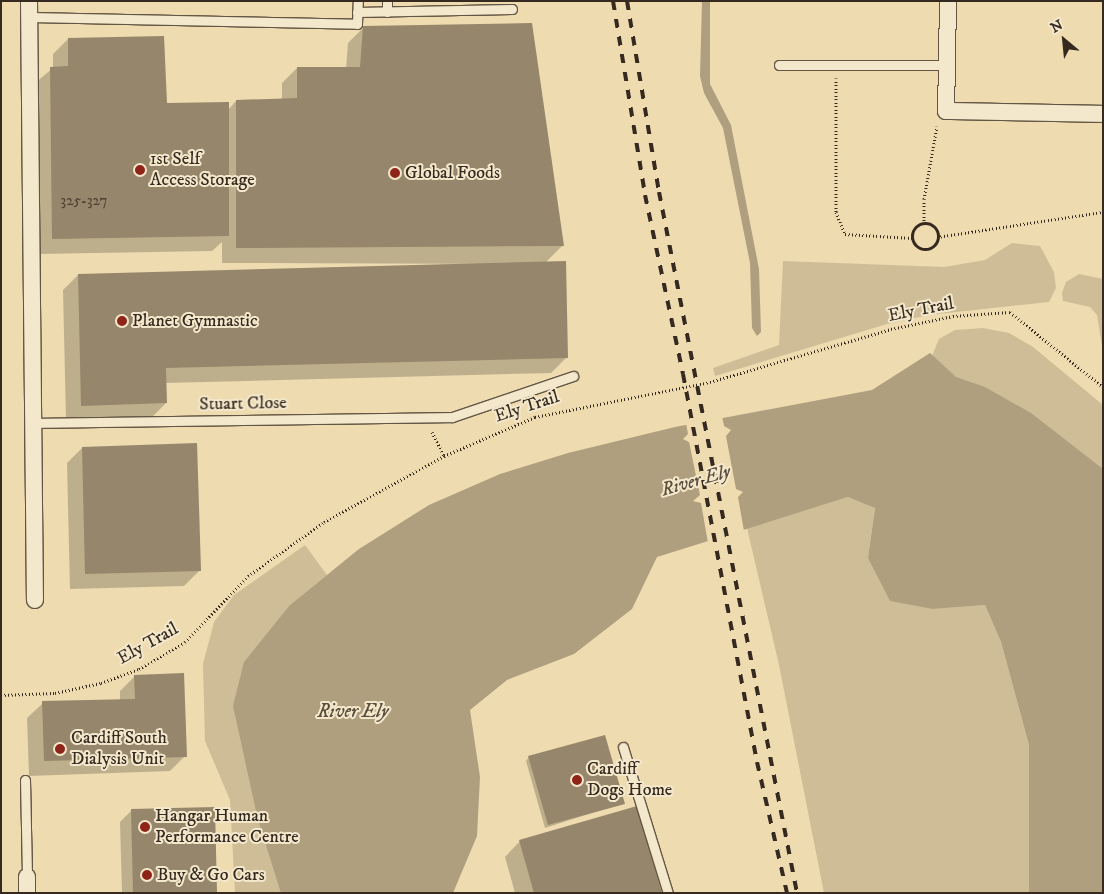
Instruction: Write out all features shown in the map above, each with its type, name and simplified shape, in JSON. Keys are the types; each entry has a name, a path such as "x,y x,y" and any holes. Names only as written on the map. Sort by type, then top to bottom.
{"street":[{"path":"948,1 946,111 1103,114"},
{"path":"29,9 35,600"}],"lane":[{"path":"29,9 357,24 358,1"},
{"path":"387,1 387,12"},
{"path":"357,12 512,9"},
{"path":"779,66 947,65"},
{"name":"Stuart Close","path":"34,423 452,417 573,376"},
{"path":"623,747 668,893"},
{"path":"25,780 27,885"}],"path":[{"path":"836,65 836,212 846,234 912,238"},
{"path":"924,224 924,199 936,127 946,111"},
{"path":"937,237 1103,212"},
{"path":"924,224 935,229 937,237 934,245 927,249 916,245 912,238 914,230 924,224"},
{"name":"Ely Trail","path":"1,695 55,693 101,683 139,669 185,642 248,576 324,522 444,456 535,417 710,382 891,329 953,316 1010,312 1103,387"},
{"path":"426,417 444,456"}],"shaded area":[{"path":"1012,243 1040,246 1054,272 1056,288 1049,302 929,315 887,324 715,376 713,368 779,345 783,261 944,267 985,260"},
{"path":"1079,274 1103,279 1103,352 1097,315 1090,307 1063,301 1062,293 1066,282"},
{"path":"983,328 1009,333 1033,347 1103,405 1103,476 961,384 932,356 939,339 955,330"},
{"path":"848,497 875,507 868,558 933,609 985,605 1001,642 1029,745 1029,893 824,893 779,665 747,528"},
{"path":"305,545 327,575 290,605 281,893 235,893 230,800 205,741 203,664 214,622 234,595"}],"water":[{"path":"702,1 710,1 710,84 731,125 759,269 761,332 757,336 752,328 750,263 723,128 704,93 700,76"},
{"name":"River Ely","path":"930,353 956,377 985,387 1031,413 1103,469 1103,893 1029,893 1029,745 1001,642 985,605 933,609 890,601 868,558 875,508 848,497 657,557 632,609 574,654 507,680 470,710 480,777 477,836 453,893 281,893 258,820 233,706 244,662 290,605 359,549 429,505 500,474 568,453 675,427 872,390"}],"pier":[{"path":"722,416 724,426 731,430 726,436 736,489 743,492 738,497 744,531 708,543 701,503 693,501 700,495 689,442 683,439 688,434 686,423"}],"building":[{"name":"Global Foods","path":"532,23 564,246 236,248 236,100 297,98 297,67 360,67 363,26"},
{"name":"1st Self Access Storage","path":"164,36 167,103 229,102 229,236 52,239 50,67 68,66 68,38"},
{"path":"566,261 568,358 166,368 167,403 81,406 78,274"},
{"path":"197,443 201,571 85,574 82,447"},
{"path":"184,673 187,757 44,761 42,701 135,699 134,675"},
{"name":"Cardiff Dogs Home","path":"605,735 625,804 548,825 528,756"},
{"path":"637,806 662,893 534,893 519,840"},
{"path":"215,807 217,893 133,893 131,809"}],"railway":[{"path":"613,1 645,195 683,374 757,762 787,893"},
{"path":"627,1 659,192 797,893"}],"place":[{"name":"1st Self Access Storage","path":"140,170"},
{"name":"Global Foods","path":"395,173"},
{"name":"Planet Gymnastic","path":"122,321"},
{"name":"Cardiff South Dialysis Unit","path":"60,749"},
{"name":"Cardiff Dogs Home","path":"577,780"},
{"name":"Hangar Human Performance Centre","path":"145,827"},
{"name":"Buy & Go Cars","path":"147,875"}]}
